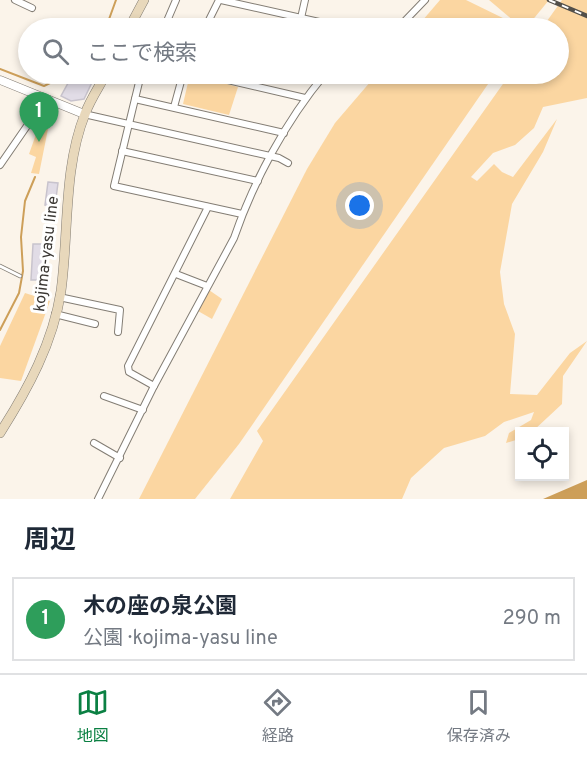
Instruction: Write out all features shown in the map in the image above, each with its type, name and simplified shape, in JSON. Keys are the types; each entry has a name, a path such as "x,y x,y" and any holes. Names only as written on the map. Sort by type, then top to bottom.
{"main road":[{"path":"134,18 144,0"},
{"name":"kojima-yasu line","path":"0,433 32,379 50,336 59,297 73,160 84,114 100,84"}],"street":[{"path":"15,0 32,8"},
{"path":"168,18 176,0"},
{"path":"210,18 220,0 301,18 305,0"},
{"path":"408,18 425,0"},
{"path":"0,80 84,114 271,156 288,163"},
{"path":"139,84 114,186 242,214"},
{"path":"174,107 180,84"},
{"path":"245,84 305,98"},
{"path":"98,499 154,386 234,238 242,214 271,156 305,98 317,84"},
{"path":"0,165 29,123 33,94"},
{"path":"135,99 284,133"},
{"path":"122,151 258,181"},
{"path":"154,386 129,372 128,366 208,207"},
{"path":"176,273 207,286"},
{"path":"59,297 120,310 118,332"},
{"path":"55,314 95,324"},
{"path":"104,396 143,410"},
{"path":"94,443 120,458"}],"lane":[{"path":"0,266 20,276"}],"shaded area":[{"path":"440,0 466,0 503,18 425,18"},
{"path":"489,0 549,0 534,18 510,18"},
{"path":"562,0 587,0 587,98 543,107 534,128 515,145 493,153 471,177 477,181 494,164 502,172 513,177 557,119 543,152 512,204 500,272 504,304 515,334 510,394 537,395 570,353 587,341 563,376 562,404 537,427 519,427 531,420 534,412 504,422 485,436 444,448 411,478 402,499 230,499 263,441 257,431 503,84 569,84 569,18 549,18"},
{"path":"188,84 227,84 238,87 229,115 183,104"},
{"path":"368,84 488,84 239,444 195,499 139,499 307,169 335,123"},
{"path":"39,126 48,129 39,174 31,173 36,157 29,154"},
{"path":"209,290 222,299 212,319 198,311"},
{"path":"25,293 50,301 21,381 0,378 0,346"},
{"path":"515,429 515,440 506,443 509,433"},
{"path":"587,480 587,499 543,499"}],"building":[{"path":"68,84 91,84 84,99 71,101 61,96"},
{"path":"48,182 58,183 55,206 45,205"},
{"path":"33,244 45,244 43,280 31,280"}],"waterway":[{"path":"109,18 116,0"},
{"path":"0,69 18,76"},
{"path":"39,84 44,86 48,84"},
{"path":"0,330 19,293 23,271 21,237 25,201 35,177"}],"railway":[{"path":"549,0 587,16"}],"place":[{"name":"木の座の泉公園","path":"39,142"}]}
